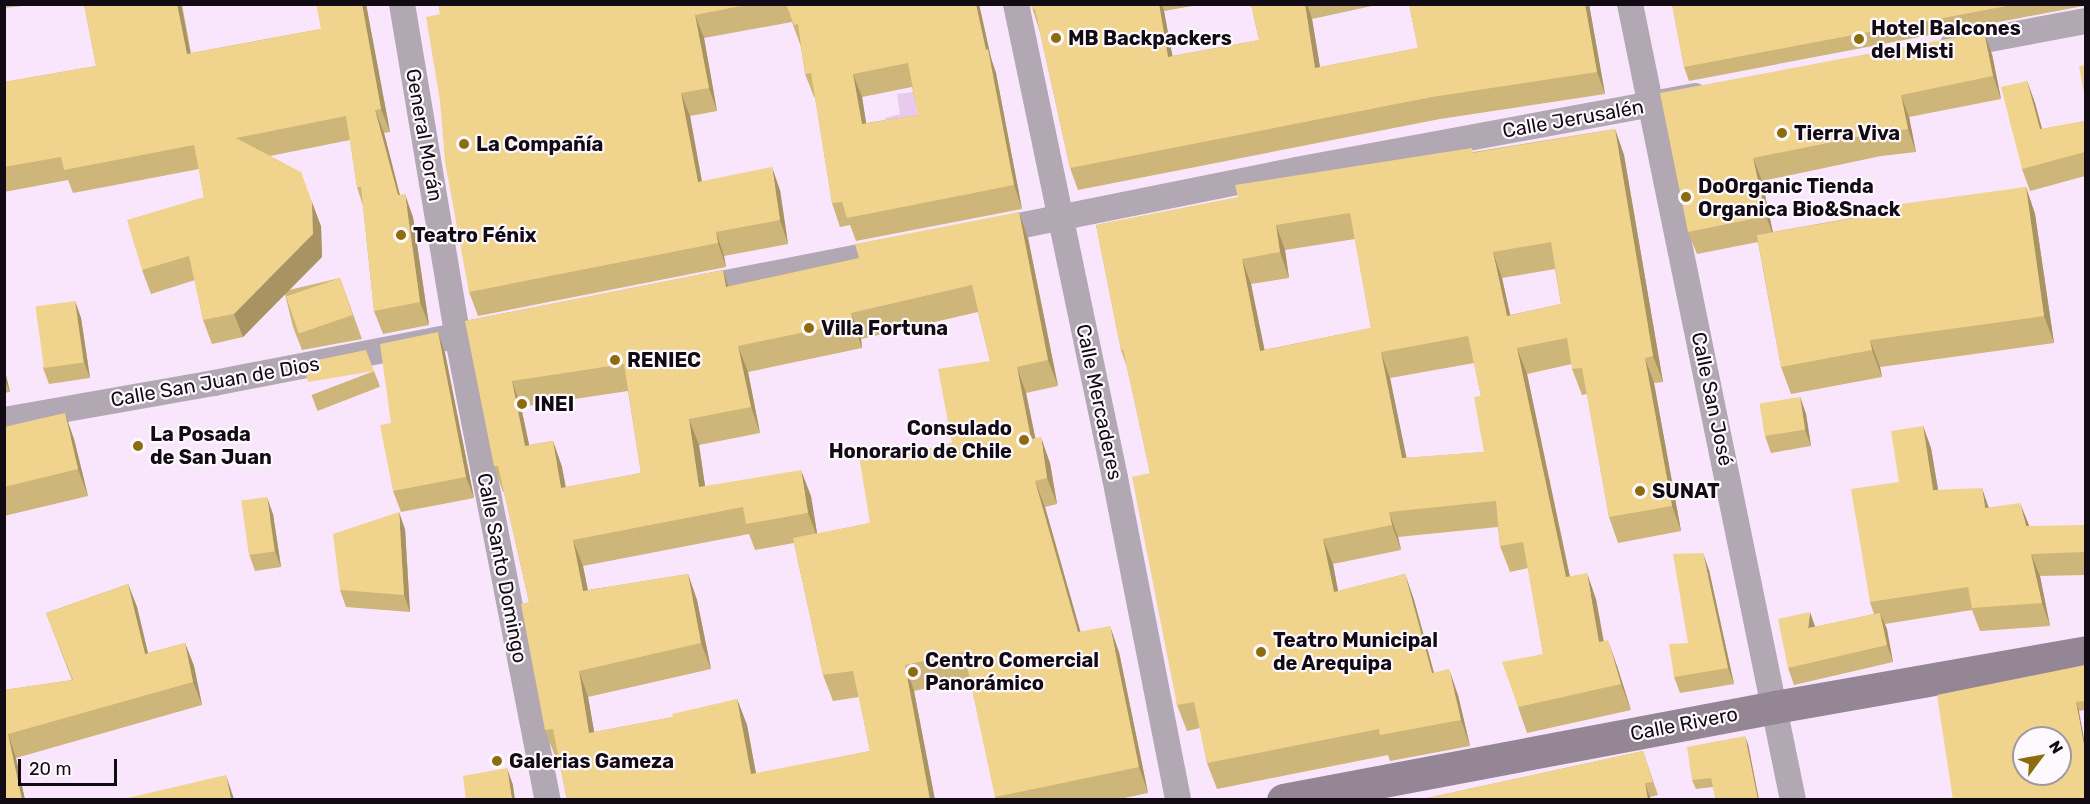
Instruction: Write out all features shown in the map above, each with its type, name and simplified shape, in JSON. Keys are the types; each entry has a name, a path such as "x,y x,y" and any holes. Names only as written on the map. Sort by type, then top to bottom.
{"street":[{"name":"General Morán","path":"402,4 458,336"},
{"name":"Calle Mercaderes","path":"1016,4 1116,478 1178,800"},
{"name":"Calle San José","path":"1630,4 1793,800"},
{"path":"1924,52 2085,21"},
{"name":"Calle Jerusalén","path":"1060,218 1296,170 1717,92"},
{"path":"968,236 1060,218"},
{"path":"666,295 909,247"},
{"name":"Calle San Juan de Dios","path":"4,420 214,383 527,322"},
{"name":"Calle Santo Domingo","path":"458,336 548,800"},
{"name":"Calle Rivero","path":"1283,800 1775,707 2085,652"}],"shaded area":[{"path":"913,92 921,135 887,130 885,118 900,114 897,94"}],"building":[{"path":"84,4 177,4 187,54 321,29 316,4 362,4 381,109 375,110 398,195 405,194 420,302 374,311 361,187 357,187 346,116 236,138 301,172 312,202 313,234 234,314 203,320 189,256 142,270 127,220 204,197 194,145 64,170 61,157 4,167 4,82 96,66"},
{"path":"439,4 751,4 695,15 709,88 681,93 698,182 772,167 780,220 716,232 718,243 469,292 445,162 440,101 426,17 440,14"},
{"path":"786,4 976,4 986,50 988,49 1014,185 847,218 842,202 832,203 811,73 805,74 798,24 794,25","holes":["908,63 918,115 862,124 853,74"]},
{"path":"1031,4 1159,4 1168,57 1259,40 1251,4 1305,4 1315,68 1418,48 1409,4 1585,4 1597,72 1432,97 1070,168 1035,9 1032,10"},
{"path":"1672,4 2017,4 1684,67"},
{"path":"1984,32 1993,76 1901,95 1908,129 1753,158 1766,216 1688,232 1660,93"},
{"path":"2085,65 2085,98 2079,66"},
{"path":"2027,81 2040,129 2085,121 2085,152 2022,169 2001,87"},
{"path":"1615,129 1653,356 1645,358 1672,506 1609,517 1582,368 1572,369 1567,338 1517,348 1566,577 1587,573 1599,642 1608,640 1621,684 1518,707 1502,662 1543,654 1523,542 1500,546 1496,501 1389,512 1392,525 1323,539 1334,592 1405,574 1432,673 1449,669 1461,720 1380,735 1379,729 1207,763 1194,702 1177,705 1132,477 1150,473 1123,349 1121,350 1096,225 1238,197 1235,185 1472,148 1473,153","holes":["1350,213 1371,328 1260,351 1242,259 1280,252 1276,225","1551,242 1561,304 1507,316 1493,252","1468,336 1481,396 1474,397 1484,452 1402,458 1381,352"]},
{"path":"2026,187 2044,316 1870,340 1872,350 1781,367 1757,235 1872,215 1871,208"},
{"path":"1019,212 1048,360 1017,367 1031,439 1041,437 1047,478 1035,481 1078,632 1110,626 1139,767 995,797 964,652 905,665 930,800 567,800 553,729 545,730 521,604 529,602 498,466 494,466 465,321 723,270 726,287 859,258 855,244","holes":["972,285 990,361 938,369 952,443 902,455 901,449 859,456 870,523 793,538 823,675 853,671 870,751 751,774 737,699 672,714 673,717 589,733 579,671 701,643 688,574 583,591 573,540 743,507 746,524 808,513 801,470 699,487 689,419 751,407 738,346 853,322 851,313","624,364 641,473 561,488 553,441 525,446 512,381"]},
{"path":"340,278 353,315 299,333 286,297"},
{"path":"75,301 84,362 44,368 35,307"},
{"path":"438,332 466,477 393,491 380,425 391,423 380,344"},
{"path":"366,350 374,371 308,382 303,363"},
{"path":"1800,397 1805,430 1765,436 1760,403"},
{"path":"65,413 78,469 4,487 4,427"},
{"path":"1923,426 1933,490 1982,488 1985,508 2020,503 2026,526 2085,525 2085,552 2031,554 2042,603 1972,608 1968,587 1870,602 1851,489 1899,482 1891,431"},
{"path":"267,497 275,551 249,555 241,501"},
{"path":"399,512 404,595 340,590 333,534"},
{"path":"1703,553 1728,668 1674,677 1669,644 1688,643 1673,554"},
{"path":"128,584 145,654 185,643 193,682 8,734 22,800 4,800 4,690 73,680 46,613"},
{"path":"1810,612 1808,628 1880,613 1887,645 1788,668 1778,619"},
{"path":"2085,665 2085,701 2076,702 2085,751 2085,800 1953,800 1937,695"},
{"path":"1745,736 1758,800 1716,800 1711,778 1692,780 1687,747"},
{"path":"1643,751 1653,782 1645,783 1648,800 1418,800"},
{"path":"507,768 512,800 466,800 463,776"},
{"path":"226,775 231,800 119,800"}],"place":[{"name":"MB Backpackers","path":"1056,38"},
{"name":"Hotel Balcones del Misti","path":"1859,39"},
{"name":"Tierra Viva","path":"1782,133"},
{"name":"La Compañía","path":"464,144"},
{"name":"DoOrganic Tienda Organica Bio&Snack","path":"1686,197"},
{"name":"Teatro Fénix","path":"401,235"},
{"name":"Villa Fortuna","path":"809,328"},
{"name":"RENIEC","path":"615,360"},
{"name":"INEI","path":"522,404"},
{"name":"Consulado Honorario de Chile","path":"1024,440"},
{"name":"La Posada de San Juan","path":"138,446"},
{"name":"SUNAT","path":"1640,491"},
{"name":"Teatro Municipal de Arequipa","path":"1261,652"},
{"name":"Centro Comercial Panorámico","path":"913,672"},
{"name":"Galerias Gameza","path":"497,761"}]}
